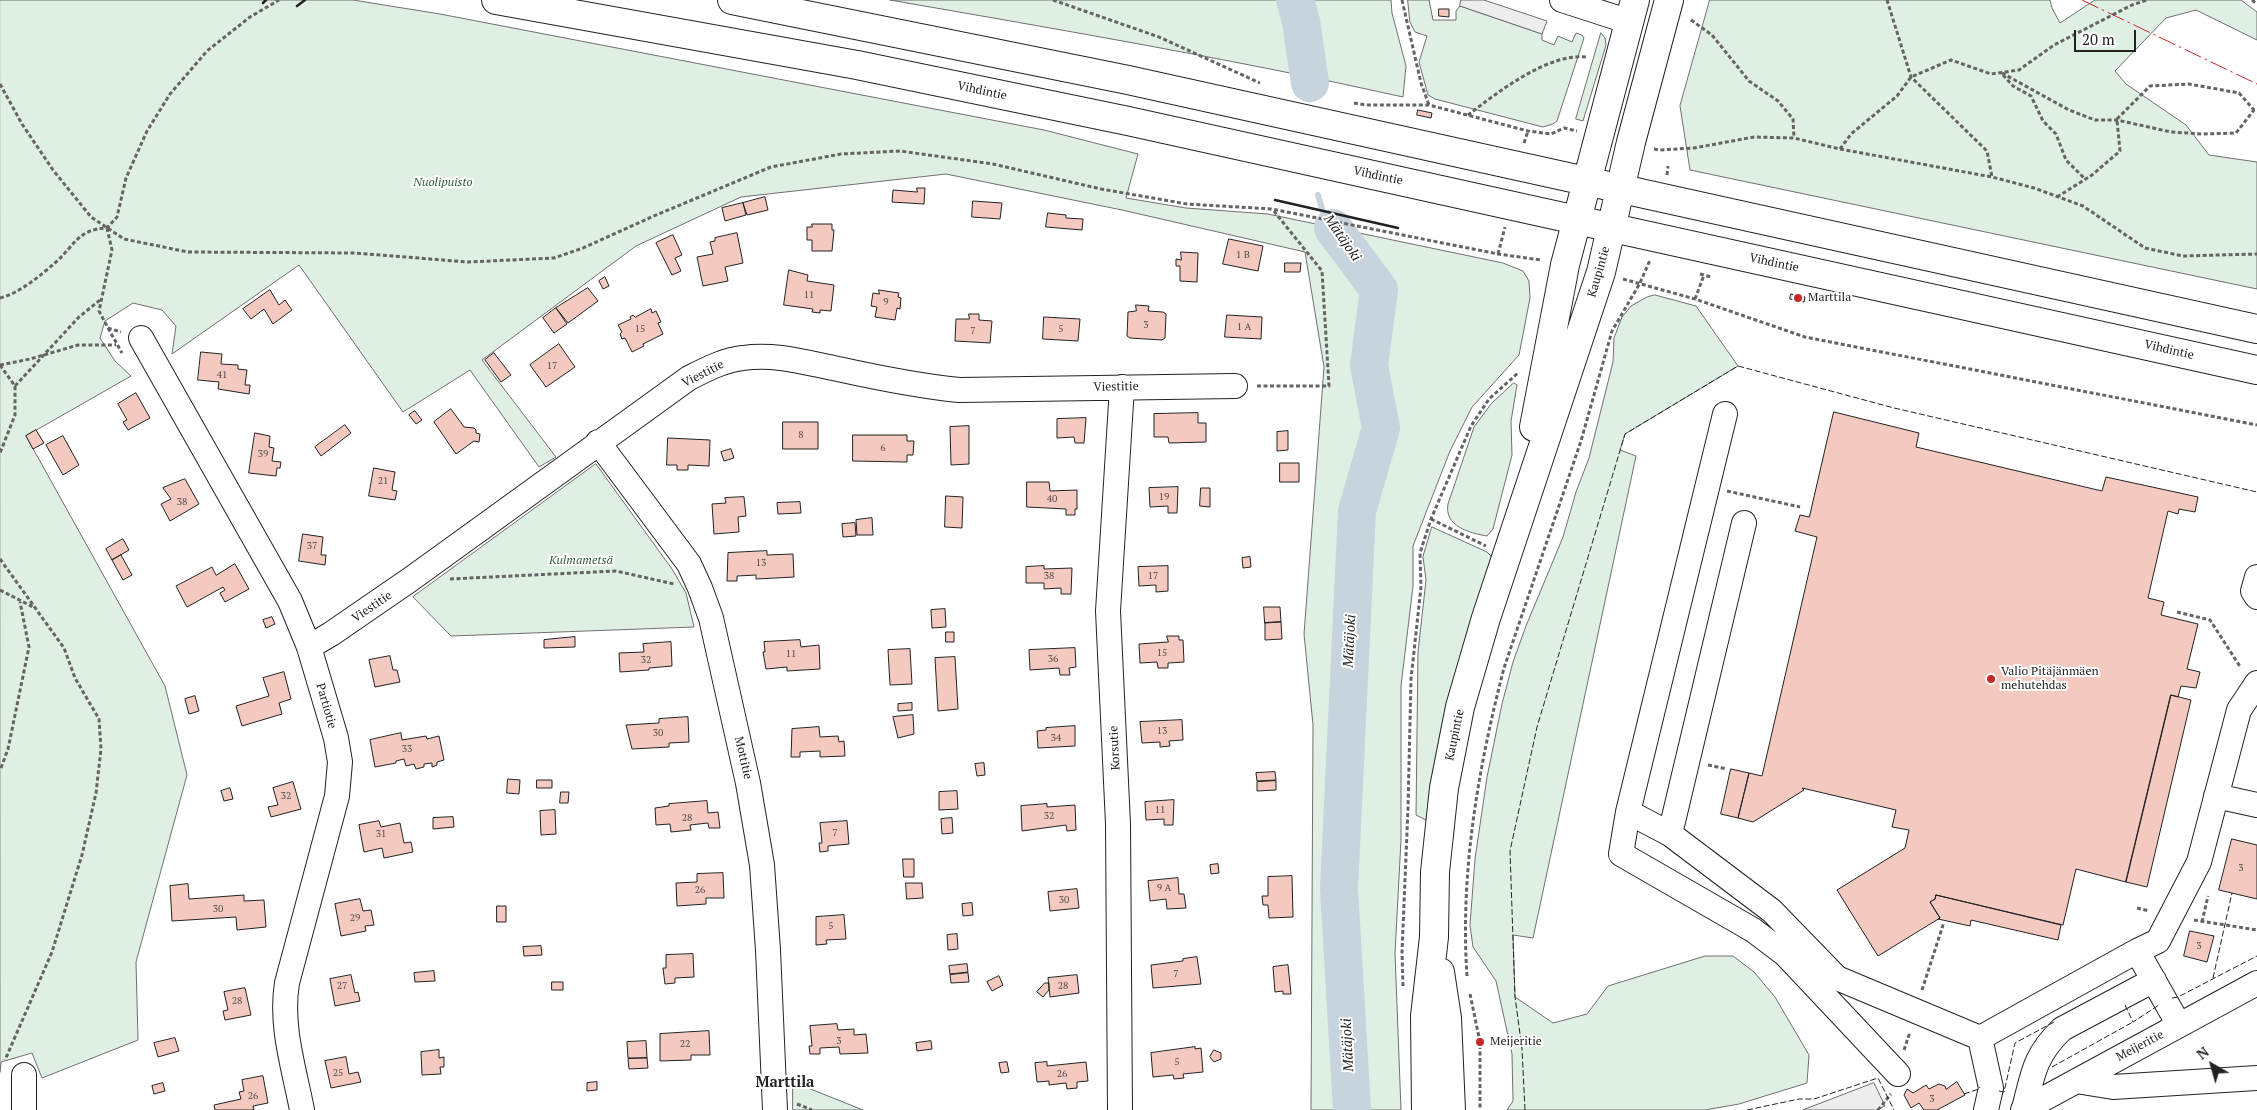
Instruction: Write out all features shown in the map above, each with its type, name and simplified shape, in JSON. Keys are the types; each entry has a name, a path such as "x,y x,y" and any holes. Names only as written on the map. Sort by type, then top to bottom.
{"main road":[{"name":"Vihdintie","path":"496,0 857,65 1128,121 2257,370"},
{"path":"732,0 1128,80 2257,329"},
{"name":"Kaupintie","path":"1502,544 1601,272 1669,0"},
{"name":"Kaupintie","path":"1426,1110 1425,1016 1434,937 1435,872 1444,788 1460,707 1486,618 1565,265 1632,11"},
{"name":"Kaupintie","path":"1434,937 1447,1018 1451,1110"}],"street":[{"path":"1562,0 1632,11"},
{"name":"Partiotie","path":"141,338 290,601 309,647 336,738 340,762 337,796 286,983 284,1001 284,1020 302,1110"},
{"name":"Viestitie","path":"309,647 412,579 598,442 690,378 726,361 744,357 790,359 920,387 959,390 1235,386"},
{"name":"Korsutie","path":"1120,1110 1118,824 1108,611 1122,387"},
{"path":"1725,414 1628,812 1621,854 1753,930 1786,955 1898,1074"},
{"name":"Mottitie","path":"598,442 688,564 700,588 711,618 748,783 762,865 775,1110"},
{"path":"1670,834 1744,523"},
{"path":"2257,577 2253,591 2257,597"},
{"path":"1980,1038 2158,941 2199,862 2238,710 2255,686"},
{"path":"2216,796 2257,805"},
{"path":"1628,812 1670,834 1772,911 1837,978 1980,1038"},
{"path":"2137,951 2179,1025"},
{"path":"2024,1110 2034,1068 2040,1053 2051,1040 2062,1030 2154,980"},
{"name":"Meijeritie","path":"2024,1110 2257,983"},
{"path":"1980,1038 1991,1088 1986,1110"},
{"path":"24,1075 24,1110"},
{"path":"2076,1081 2113,1087 2257,1078"}],"path":[{"path":"0,298 20,289 57,261 74,241 92,229 107,228 116,217 126,178 147,131 170,94 207,51 250,17 279,0"},
{"path":"1053,0 1159,38 1264,84"},
{"path":"1402,0 1421,83 1429,105"},
{"path":"1887,0 1899,44 1911,77 1987,151 1992,177"},
{"path":"1840,149 1851,134 1897,96 1911,77 1951,60 1991,74 2018,70 2054,45 2132,5 2147,0"},
{"path":"2252,0 2257,4"},
{"path":"1692,20 1712,35 1749,81 1778,101 1793,119 1794,138"},
{"path":"1468,115 1500,90 1526,74 1573,56 1586,57"},
{"path":"2001,72 2069,110 2095,120 2117,120 2171,132 2202,134 2236,133 2255,110 2238,93 2189,84 2150,86 2117,120 2120,151 2085,179 2057,197"},
{"path":"2001,72 2013,86 2031,96 2043,121 2056,134 2066,160 2085,179"},
{"path":"0,84 22,124 53,170 91,217 124,240 188,252 355,253 468,262 554,258 583,248 771,167 841,154 900,151 993,164 1101,190 1187,204 1272,209 1498,254 1540,260"},
{"path":"1347,102 1366,105 1429,105 1535,132 1551,134 1564,128"},
{"path":"1660,150 1694,148 1754,137 1794,138 1840,149 1992,177 2057,197 2083,206 2144,248 2183,256 2257,254"},
{"path":"1235,386 1329,386 1322,271 1272,209"},
{"path":"107,228 112,250 99,312 108,328 141,338"},
{"path":"1468,983 1464,937 1468,871 1478,791 1497,695 1507,660 1581,442 1612,331 1640,283 1652,252"},
{"path":"1695,299 1704,275"},
{"path":"1640,283 1695,299 1805,337 2257,425"},
{"path":"15,386 40,356 79,317 101,299"},
{"path":"0,453 15,415 15,386 0,366 78,345 116,345"},
{"path":"1403,990 1402,952 1411,679 1422,587 1420,553 1431,519 1471,426 1489,399 1525,366"},
{"path":"1723,490 1800,507"},
{"path":"1431,519 1502,544"},
{"path":"0,559 64,648 75,678 99,718 101,749 96,793 82,855 52,952 5,1060"},
{"path":"442,580 616,571 680,586"},
{"path":"0,591 34,607"},
{"path":"1,768 8,750 29,647 20,602"},
{"path":"2177,612 2210,620 2255,686"},
{"path":"2225,924 2257,930"},
{"path":"1470,993 1480,1042 1480,1110"}],"green space":[{"name":"Nuolipuisto","path":"0,0 353,0 440,14 1044,130 1138,154 1126,198 1186,208 1268,214 1503,263 1523,271 1529,281 1530,298 1519,355 1472,407 1450,451 1413,546 1413,586 1401,686 1401,840 1395,953 1401,1110 1311,1110 1313,725 1304,634 1324,367 1305,252 1122,210 946,174 741,197 636,246 482,360 556,457 539,467 470,370 403,412 299,265 172,354 176,326 162,310 133,303 105,321 100,338 115,361 131,376 26,436 165,686 187,775 136,962 138,1040 42,1078 32,1053 1,1062 0,1072"},
{"path":"890,0 1391,0 1392,13 1406,66 1403,97 1211,58"},
{"path":"1408,0 1429,0 1433,20 1456,20 1456,11 1460,6 1542,34 1542,40 1554,45 1558,36 1572,42 1576,33 1582,35 1584,38 1557,121 1543,127 1435,99 1428,95 1419,62 1427,36 1415,32 1410,22"},
{"path":"1710,0 2050,0 2060,23 2095,0 2241,0 2257,12 2257,40 2196,10 2166,18 2115,71 2126,84 2186,125 2209,155 2257,162 2257,289 1690,170 1680,106"},
{"path":"1601,33 1605,38 1606,45 1583,121 1576,119"},
{"path":"1655,295 1696,306 1738,366 1625,434 1620,450 1636,456 1533,938 1513,935 1515,997 1553,1023 1587,1014 1608,986 1705,956 1733,956 1754,972 1775,997 1809,1055 1807,1083 1739,1104 1705,1110 1507,1110 1513,1101 1512,1054 1496,981 1473,947 1470,925 1475,859 1487,777 1513,662 1563,537 1576,492 1589,458 1613,362 1614,338 1622,317 1631,306 1647,297"},
{"path":"1514,383 1517,385 1511,421 1512,455 1493,529 1487,536 1480,535 1459,527 1454,523 1448,512 1448,504 1474,427 1491,404"},
{"name":"Kulmametsä","path":"596,464 672,569 686,593 694,627 451,636 413,597"},
{"path":"1432,527 1487,552 1492,557 1443,725 1426,820 1416,815 1418,652 1426,580 1423,557"},
{"path":"793,1082 863,1110 793,1110"}],"shaded area":[{"path":"1461,0 1484,0 1547,21 1542,34 1460,6"},
{"path":"1874,1083 1885,1106 1876,1110 1803,1110"}],"building":[{"path":"1439,9 1449,9 1449,17 1439,16"},
{"path":"1418,110 1432,113 1431,118 1417,115"},
{"path":"917,188 925,188 924,204 892,202 893,190 917,192"},
{"path":"765,197 768,210 747,215 743,203"},
{"path":"973,201 1002,203 1000,219 972,217"},
{"path":"743,203 746,215 725,221 722,208"},
{"path":"1048,213 1066,215 1066,218 1083,219 1082,230 1046,227"},
{"path":"812,224 832,224 832,230 834,230 832,251 812,251 812,240 807,240 807,227 812,227"},
{"path":"737,233 743,263 725,267 728,281 703,286 697,257 713,254 710,242 715,241 715,238"},
{"path":"673,235 682,255 675,258 681,271 672,275 656,243"},
{"path":"1229,239 1263,246 1258,271 1223,264"},
{"path":"1181,252 1198,253 1197,282 1180,281 1180,266 1176,266 1176,259 1181,260"},
{"path":"1285,263 1301,263 1300,272 1285,272"},
{"path":"789,270 808,275 807,281 834,285 831,311 820,310 820,313 812,312 813,309 784,305"},
{"path":"605,277 609,286 603,289 599,281"},
{"path":"588,288 598,301 568,323 556,308"},
{"path":"270,290 279,305 285,300 292,310 273,324 264,309 251,319 243,309"},
{"path":"879,290 899,293 898,297 901,298 900,309 897,308 895,320 875,317 877,307 871,306 873,293 879,294"},
{"path":"1791,294 1805,297 1804,302 1790,299"},
{"path":"1136,305 1149,306 1148,311 1166,314 1165,338 1162,340 1130,338 1127,336 1128,312 1136,311"},
{"path":"556,308 567,324 554,333 543,318"},
{"path":"651,309 652,313 656,311 661,322 658,323 663,334 632,352 625,338 622,339 620,334 622,332 618,325 631,319 630,317 633,315 635,317"},
{"path":"969,314 979,314 979,320 992,321 990,343 955,341 956,319 969,319"},
{"path":"1227,315 1262,317 1261,339 1225,337"},
{"path":"1044,317 1080,319 1078,341 1043,339"},
{"path":"559,344 575,367 546,387 530,365"},
{"path":"201,352 222,354 221,364 238,365 238,369 247,370 245,385 250,385 249,394 218,389 219,382 198,380"},
{"path":"494,353 511,375 501,382 485,360"},
{"path":"136,393 150,418 128,430 123,422 127,420 118,404"},
{"path":"451,409 464,427 474,428 476,433 480,434 479,442 474,441 456,454 434,422"},
{"path":"415,411 422,420 416,424 409,415"},
{"name":"Valio Pitäjänmäen mehutehdas","path":"1834,412 1919,433 1916,447 2102,491 2106,477 2198,497 2195,512 2179,509 2178,514 2168,511 2148,598 2164,602 2161,615 2198,624 2187,669 2200,672 2196,688 2181,686 2178,697 2171,695 2126,882 2076,869 2063,925 1936,895 1935,899 1930,902 1940,918 1878,956 1837,890 1905,848 1909,830 1892,827 1896,810 1802,788 1804,790 1753,822 1738,818 1749,773 1762,776 1817,537 1795,531 1800,515 1809,517"},
{"path":"1198,413 1198,423 1206,423 1206,442 1169,443 1168,437 1154,437 1154,414"},
{"path":"1086,418 1084,443 1075,443 1074,437 1057,438 1057,419"},
{"path":"783,422 818,422 818,449 783,449"},
{"path":"345,425 351,433 321,456 315,447"},
{"path":"969,426 969,464 951,465 950,427"},
{"path":"36,430 44,443 33,449 26,436"},
{"path":"1288,431 1288,450 1277,451 1277,432"},
{"path":"255,433 270,436 269,447 274,448 272,461 281,462 280,468 277,468 276,476 249,473"},
{"path":"853,435 907,435 907,441 914,441 913,455 907,455 907,462 853,461"},
{"path":"63,436 79,465 63,475 46,445"},
{"path":"668,438 710,440 709,466 688,465 688,470 677,470 677,465 667,465"},
{"path":"731,449 734,458 724,461 721,452"},
{"path":"1280,463 1299,463 1299,482 1280,482"},
{"path":"374,468 395,472 392,490 397,491 395,500 369,496"},
{"path":"185,479 199,504 170,521 161,504 171,499 163,488"},
{"path":"1027,482 1049,482 1050,491 1077,490 1077,509 1075,509 1075,515 1066,515 1066,509 1027,507"},
{"path":"1178,487 1177,513 1168,513 1168,506 1150,507 1149,488"},
{"path":"1201,488 1210,488 1210,507 1200,506"},
{"path":"946,496 963,497 962,528 945,527"},
{"path":"744,497 746,516 738,517 739,532 714,534 712,504 726,503 725,498"},
{"path":"800,502 801,513 778,514 777,503"},
{"path":"872,518 873,535 857,535 856,520"},
{"path":"855,523 856,536 843,537 842,524"},
{"path":"303,534 323,537 321,555 326,555 325,565 299,561"},
{"path":"123,539 129,550 112,560 106,549"},
{"path":"767,551 767,555 793,554 794,577 756,579 756,575 737,576 737,581 727,581 728,553"},
{"path":"121,555 132,575 123,580 112,560"},
{"path":"1250,557 1251,567 1243,568 1242,558"},
{"path":"235,564 249,589 225,602 220,593 225,590 223,587 187,607 176,586 212,567 216,575"},
{"path":"1044,566 1044,569 1072,568 1071,594 1061,594 1061,588 1044,589 1044,583 1026,583 1026,567"},
{"path":"1168,566 1168,591 1156,592 1156,585 1139,586 1138,567"},
{"path":"1264,607 1280,607 1281,622 1265,623"},
{"path":"945,609 946,627 932,628 931,610"},
{"path":"272,617 275,624 266,628 263,620"},
{"path":"1281,622 1282,639 1265,640 1265,623"},
{"path":"946,632 954,632 954,642 946,642"},
{"path":"1167,636 1179,636 1179,640 1183,640 1184,662 1168,663 1168,668 1158,668 1157,662 1140,663 1139,644 1168,642"},
{"path":"575,637 575,647 544,648 544,640"},
{"path":"800,640 801,647 819,645 820,669 787,671 787,667 766,669 763,652 765,652 764,642"},
{"path":"671,642 672,666 620,672 619,653 644,652 643,644"},
{"path":"1075,648 1076,667 1069,668 1070,675 1060,675 1059,668 1030,670 1029,650"},
{"path":"910,649 912,684 890,685 888,650"},
{"path":"390,656 393,670 397,670 400,682 375,687 369,660"},
{"path":"955,657 958,709 938,711 935,658"},
{"path":"284,672 291,699 279,703 282,714 242,726 236,706 269,696 263,678"},
{"path":"2171,695 2191,700 2147,887 2126,882"},
{"path":"195,696 199,711 189,714 185,699"},
{"path":"912,703 912,710 898,711 898,704"},
{"path":"913,715 914,734 898,738 893,717"},
{"path":"688,717 689,742 669,743 669,747 632,749 626,725 659,723 659,719"},
{"path":"1182,720 1183,740 1169,741 1170,746 1160,747 1160,742 1142,743 1140,722"},
{"path":"1075,726 1075,746 1038,748 1037,731 1046,730 1046,728"},
{"path":"819,727 820,737 838,736 839,742 844,741 845,756 820,757 820,751 800,752 800,757 791,757 792,729"},
{"path":"401,733 402,740 426,736 427,739 439,736 444,760 437,762 437,765 432,767 432,763 424,764 424,767 416,769 414,764 406,766 404,759 396,761 396,763 375,767 370,740"},
{"path":"984,763 985,775 977,776 975,764"},
{"path":"1731,769 1749,773 1738,818 1721,814"},
{"path":"1275,772 1276,780 1257,781 1256,773"},
{"path":"508,779 520,780 519,794 507,793"},
{"path":"537,780 552,780 552,788 537,788"},
{"path":"1276,781 1276,790 1257,791 1257,782"},
{"path":"293,782 301,809 271,817 268,807 278,805 273,788"},
{"path":"230,788 233,799 224,801 221,791"},
{"path":"957,791 958,809 939,810 939,792"},
{"path":"561,792 569,792 568,803 560,803"},
{"path":"1174,800 1173,825 1164,825 1164,819 1146,820 1145,802"},
{"path":"707,801 708,813 718,812 720,828 709,828 708,823 690,825 691,830 671,832 670,824 656,825 655,808 669,806 669,804"},
{"path":"1047,804 1047,807 1075,805 1076,830 1067,831 1066,825 1022,831 1021,806"},
{"path":"555,810 556,834 541,835 540,811"},
{"path":"453,817 454,827 433,829 433,818"},
{"path":"952,818 953,833 942,834 941,819"},
{"path":"379,821 381,827 400,823 404,843 411,842 413,852 384,858 382,848 364,852 359,825"},
{"path":"847,821 849,844 828,846 828,851 820,852 819,843 822,843 820,823"},
{"path":"2232,839 2257,845 2257,899 2219,890"},
{"path":"903,859 914,859 914,877 904,877"},
{"path":"1218,864 1219,873 1211,874 1210,865"},
{"path":"723,873 724,898 706,898 706,904 677,906 676,883 697,882 697,874"},
{"path":"1292,876 1293,917 1269,918 1268,905 1263,905 1262,896 1268,896 1268,877"},
{"path":"1178,878 1179,894 1184,894 1186,908 1167,909 1166,899 1150,901 1148,881"},
{"path":"906,883 922,883 923,898 907,899"},
{"path":"188,884 189,899 244,895 244,901 264,900 266,927 237,930 236,917 172,921 170,886"},
{"path":"1077,889 1079,908 1050,911 1048,892"},
{"path":"1936,895 2061,925 2058,940 1971,920 1970,926 1938,919 1940,918 1930,902 1935,899"},
{"path":"360,899 363,911 371,910 374,925 365,926 366,931 341,936 335,904"},
{"path":"972,903 973,915 963,916 962,904"},
{"path":"497,906 506,906 506,922 497,922"},
{"path":"844,915 846,939 826,940 827,944 816,945 816,917"},
{"path":"2190,931 2214,936 2207,962 2184,956"},
{"path":"957,934 958,949 948,950 947,935"},
{"path":"541,946 542,955 524,956 523,947"},
{"path":"693,954 694,977 675,978 675,983 665,984 663,968 666,968 666,955"},
{"path":"1197,957 1201,984 1153,988 1151,965 1183,961 1183,959"},
{"path":"967,964 968,972 950,974 949,966"},
{"path":"1288,965 1291,994 1283,994 1283,991 1275,992 1273,967"},
{"path":"434,971 435,981 415,982 414,973"},
{"path":"968,973 969,982 951,983 950,975"},
{"path":"351,975 355,993 358,992 360,1001 335,1006 330,979"},
{"path":"1077,975 1079,993 1050,997 1048,978"},
{"path":"999,976 1003,985 992,991 987,982"},
{"path":"552,982 563,982 563,990 552,990"},
{"path":"1045,983 1049,983 1049,990 1043,997 1037,992"},
{"path":"245,988 251,1015 225,1020 223,1011 228,1010 224,992"},
{"path":"837,1024 838,1030 854,1029 854,1035 866,1034 868,1053 840,1054 839,1047 820,1048 820,1054 810,1054 809,1046 812,1046 810,1026"},
{"path":"709,1031 710,1055 691,1055 691,1060 660,1061 660,1034"},
{"path":"175,1038 179,1051 158,1057 154,1043"},
{"path":"646,1041 647,1058 628,1058 627,1042"},
{"path":"931,1041 932,1049 917,1051 916,1043"},
{"path":"1195,1047 1195,1049 1201,1048 1203,1072 1183,1074 1184,1078 1174,1079 1173,1075 1153,1077 1151,1053"},
{"path":"439,1050 439,1058 444,1057 444,1067 440,1067 441,1074 422,1075 421,1052"},
{"path":"1214,1050 1221,1053 1221,1059 1214,1062 1210,1057"},
{"path":"346,1057 349,1074 358,1072 361,1082 331,1088 325,1061"},
{"path":"647,1058 648,1068 629,1069 628,1059"},
{"path":"1007,1062 1009,1072 1001,1073 999,1063"},
{"path":"1047,1062 1047,1066 1086,1062 1088,1081 1077,1082 1077,1088 1067,1089 1066,1083 1049,1085 1049,1081 1037,1082 1035,1063"},
{"path":"263,1076 268,1103 253,1106 254,1110 215,1110 214,1105 241,1099 239,1092 244,1091 242,1080"},
{"path":"597,1082 597,1090 587,1091 587,1083"},
{"path":"1957,1082 1965,1095 1937,1110 1924,1110 1919,1103 1911,1108 1904,1095 1907,1089 1913,1093 1926,1085 1929,1089 1939,1084 1945,1086 1946,1089"},
{"path":"163,1083 165,1091 154,1094 152,1086"}],"waterway":[{"name":"Mätäjoki","path":"1295,0 1301,21 1310,83"},
{"name":"Mätäjoki","path":"1318,195 1323,212 1333,228"},
{"name":"Mätäjoki","path":"1333,228 1379,290 1369,365 1381,428 1357,511 1339,888 1352,1110"}],"fence":[{"path":"1525,1110 1522,1049 1515,997 1510,851 1537,727 1625,434 1738,366 1894,408 2257,492"},
{"path":"2213,978 2232,893"},
{"path":"2172,998 2178,997 2257,956"},
{"path":"2125,1005 2133,1022 2159,1005"},
{"path":"1999,1091 2004,1092 2015,1043 2054,1022"},
{"path":"2052,1067 2133,1022"},
{"path":"1747,1110 1799,1099 1814,1099 1878,1078 1894,1110"},
{"path":"1964,1094 1980,1087"}],"wall":[{"path":"263,3 266,0"},
{"path":"297,6 305,0"},
{"path":"1275,200 1398,228"}],"power":[{"path":"2082,0 2257,84"}],"place":[{"name":"Marttila","path":"1798,298"},
{"name":"Valio Pitäjänmäen mehutehdas","path":"1991,679"},
{"name":"Meijeritie","path":"1480,1042"}],"district":[{"name":"Marttila","path":"785,1083"}]}
